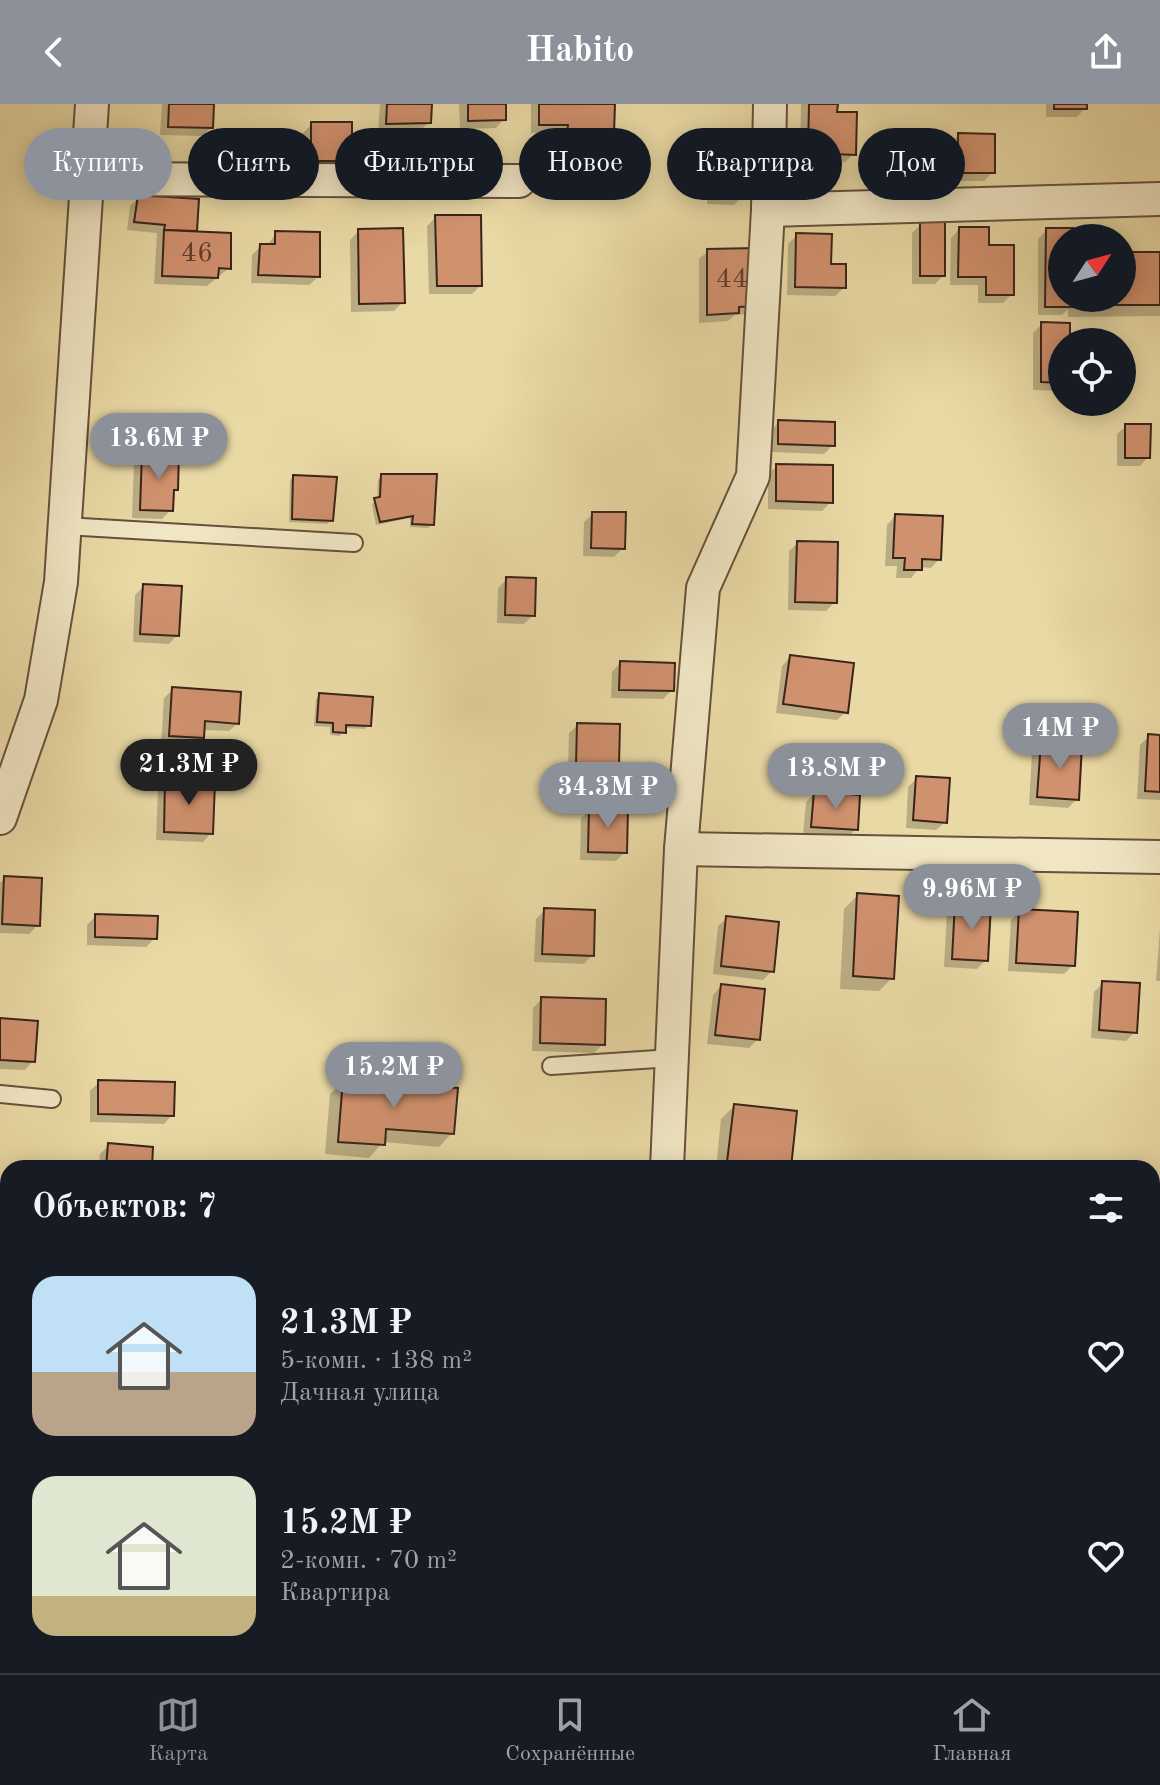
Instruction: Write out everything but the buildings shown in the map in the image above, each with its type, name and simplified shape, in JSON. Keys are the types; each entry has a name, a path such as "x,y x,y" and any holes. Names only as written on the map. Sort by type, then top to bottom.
{"street":[{"path":"91,128 92,104"},
{"path":"667,1160 681,849 703,588 753,476 768,210 770,104"},
{"path":"172,179 519,181"},
{"path":"768,210 1160,199"},
{"path":"0,818 41,700 61,582 87,200"},
{"path":"681,849 1160,857"}],"lane":[{"path":"65,526 354,543"},
{"path":"551,1066 672,1058"},
{"path":"0,1094 52,1099"}]}
